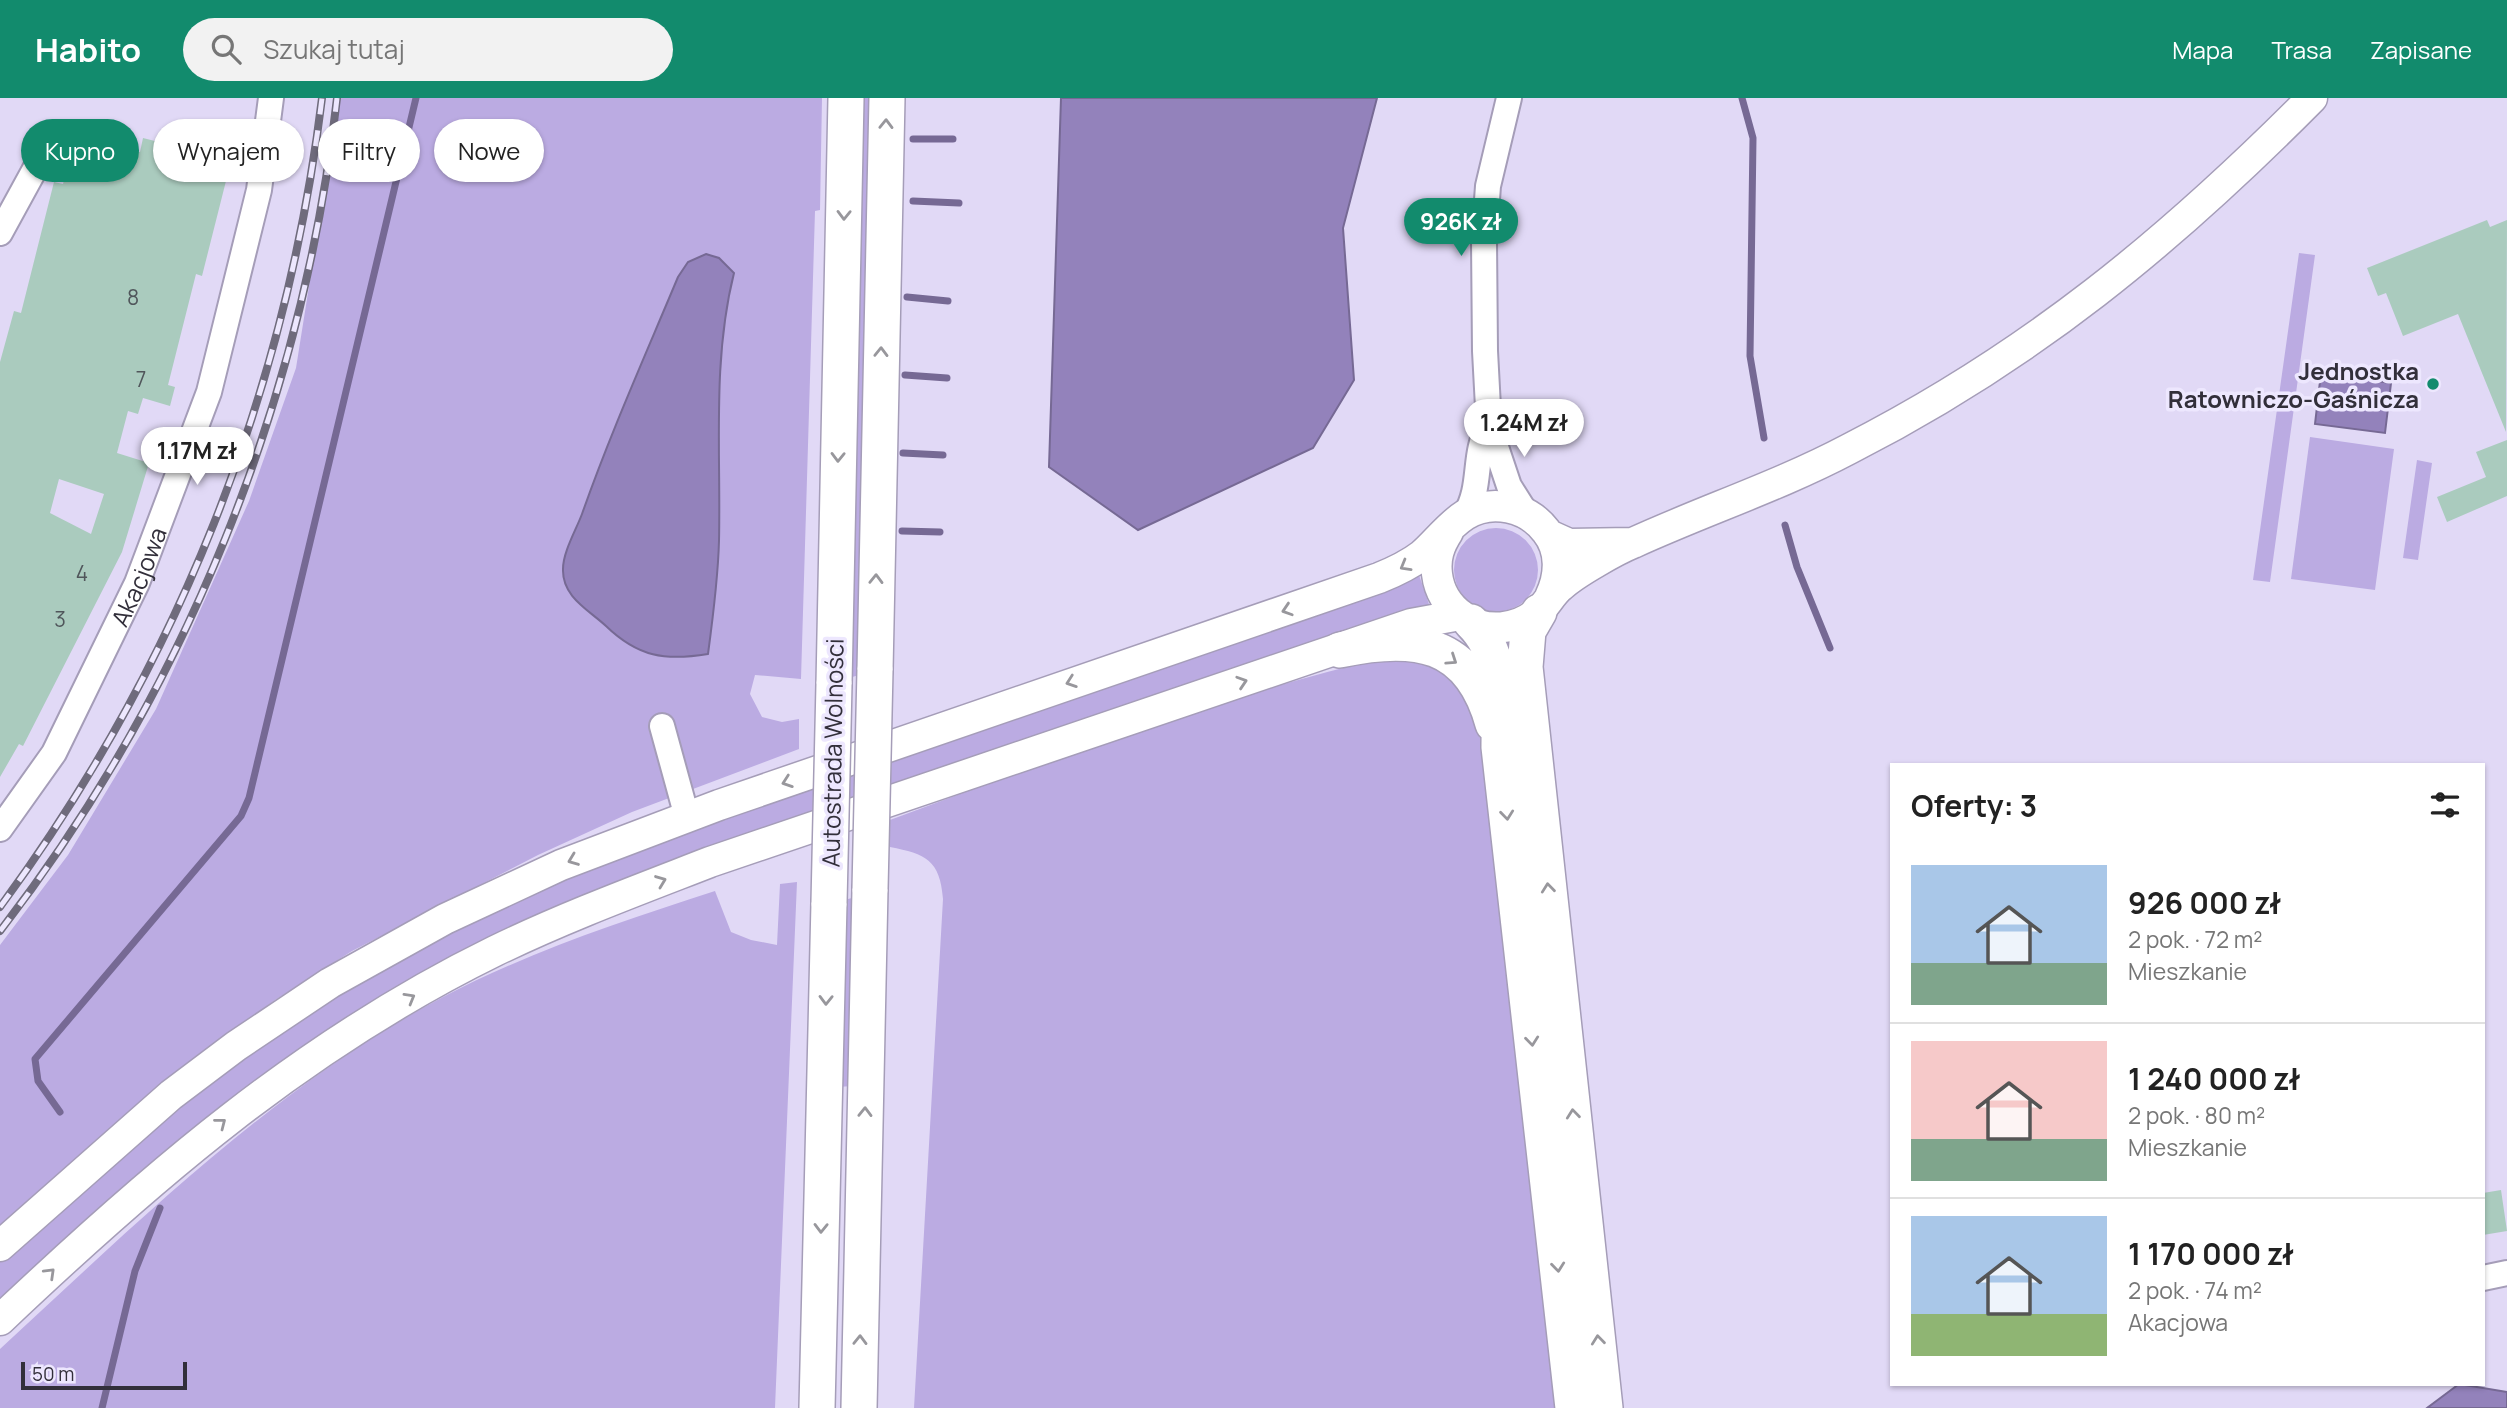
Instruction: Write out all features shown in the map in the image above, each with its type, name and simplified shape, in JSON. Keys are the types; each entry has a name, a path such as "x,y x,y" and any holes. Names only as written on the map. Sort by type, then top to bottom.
{"highway":[{"name":"Autostrada Wolności","path":"817,1408 846,98"},
{"name":"Autostrada Wolności","path":"859,1408 887,98"},
{"path":"1544,605 1528,631 1525,667 1605,1408"},
{"path":"1465,619 1487,641 1497,665 1499,747 1573,1408"},
{"path":"1340,650 1382,641 1403,642 1433,648 1449,657 1478,686 1499,747"},
{"path":"799,1408 800,1378 818,1315"}],"main road":[{"path":"1457,522 1440,545 1436,564 1438,584 1447,601 1465,619 1488,628 1506,628 1524,622 1570,579 1631,543 1802,473 1969,383 2074,311 2202,207 2312,98"},
{"path":"0,1246 171,1095 236,1046 330,983 445,919 561,865 687,817 1126,663 1380,578 1410,564 1457,522 1485,507 1506,506 1526,513 1549,535 1569,544 1631,543"},
{"path":"1544,605 1558,572 1555,547 1549,535"},
{"path":"0,1320 104,1222 228,1118 351,1032 494,951 710,862 1410,624 1465,619"}],"street":[{"name":"Akacjowa","path":"0,829 54,753 138,583 204,404 258,190 271,98"},
{"path":"1509,98 1488,186 1484,241 1489,426 1513,498 1526,513"},
{"path":"0,233 28,182"},
{"path":"1457,522 1475,499 1479,442 1489,426"},
{"path":"662,726 687,817"},
{"path":"2485,1278 2507,1273"}],"shaded area":[{"path":"339,98 822,98 820,210 815,211 801,679 755,675 750,694 762,717 782,722 799,719 799,749 632,812 538,855 352,951 275,1000 163,1081 0,1227 0,945 68,855 156,709 249,501 296,368 326,182 420,182 420,119 336,119"},
{"path":"861,98 873,98 859,675 849,678"},
{"path":"1061,98 1377,98 1343,228 1354,380 1313,448 1138,530 1049,467"},
{"path":"2299,253 2315,255 2270,582 2253,580"},
{"path":"706,254 719,258 734,273 727,306 720,373 718,569 708,654 665,656 629,644 578,602 567,587 563,569 567,548 678,277 688,262"},
{"path":"2321,373 2391,383 2385,433 2315,424"},
{"path":"2310,437 2394,449 2375,590 2291,579"},
{"path":"2417,460 2432,463 2418,560 2403,558"},
{"path":"1496,528 1519,535 1531,547 1538,570 1531,593 1519,605 1496,612 1473,605 1461,593 1454,570 1461,547 1473,535"},
{"path":"1419,575 1431,610 509,934 0,1300 0,1262 151,1124 329,993 584,864"},
{"path":"1387,657 1424,662 1448,675 1466,698 1481,741 1555,1408 914,1408 943,899 939,875 929,861 922,856 890,847 890,820 1198,710"},
{"path":"797,882 775,1408 0,1408 0,1349 211,1158 322,1072 381,1032 443,997 542,952 715,891 731,932 751,940 777,945 780,884"},
{"path":"856,897 851,1086 839,1087 844,900"},
{"path":"2456,1386 2507,1392 2507,1408 2427,1408"}],"building":[{"path":"143,138 153,141 153,182 226,182 202,276 196,274 168,385 175,387 170,406 143,398 138,414 128,411 117,453 149,463 122,552 23,746 19,744 0,777 0,362 14,311 21,313 54,182 139,182 139,152","holes":["59,479 104,494 91,534 50,513"]},
{"path":"2487,220 2490,227 2507,220 2506,432 2458,314 2403,336 2386,293 2378,296 2367,268"},
{"path":"2507,440 2507,496 2447,522 2437,497 2486,477 2476,452"},
{"path":"2501,1190 2507,1231 2485,1235 2485,1193"}],"waterway":[{"path":"60,1112 38,1081 35,1059 241,816 249,798 416,98"},
{"path":"1742,98 1753,138 1750,356 1764,438"},
{"path":"913,139 953,139"},
{"path":"913,201 959,203"},
{"path":"907,297 948,301"},
{"path":"905,375 947,378"},
{"path":"903,453 943,455"},
{"path":"1785,525 1797,567 1830,648"},
{"path":"902,531 940,532"},
{"path":"102,1408 135,1271 160,1208"}],"railway":[{"path":"0,907 63,815 120,721 170,624 214,524 251,421 281,316 305,208 322,98"},
{"path":"0,931 66,839 126,742 179,642 226,538 264,431 296,322 320,211 337,98"}],"place":[{"name":"Jednostka Ratowniczo-Gaśnicza","path":"2433,384"}]}
